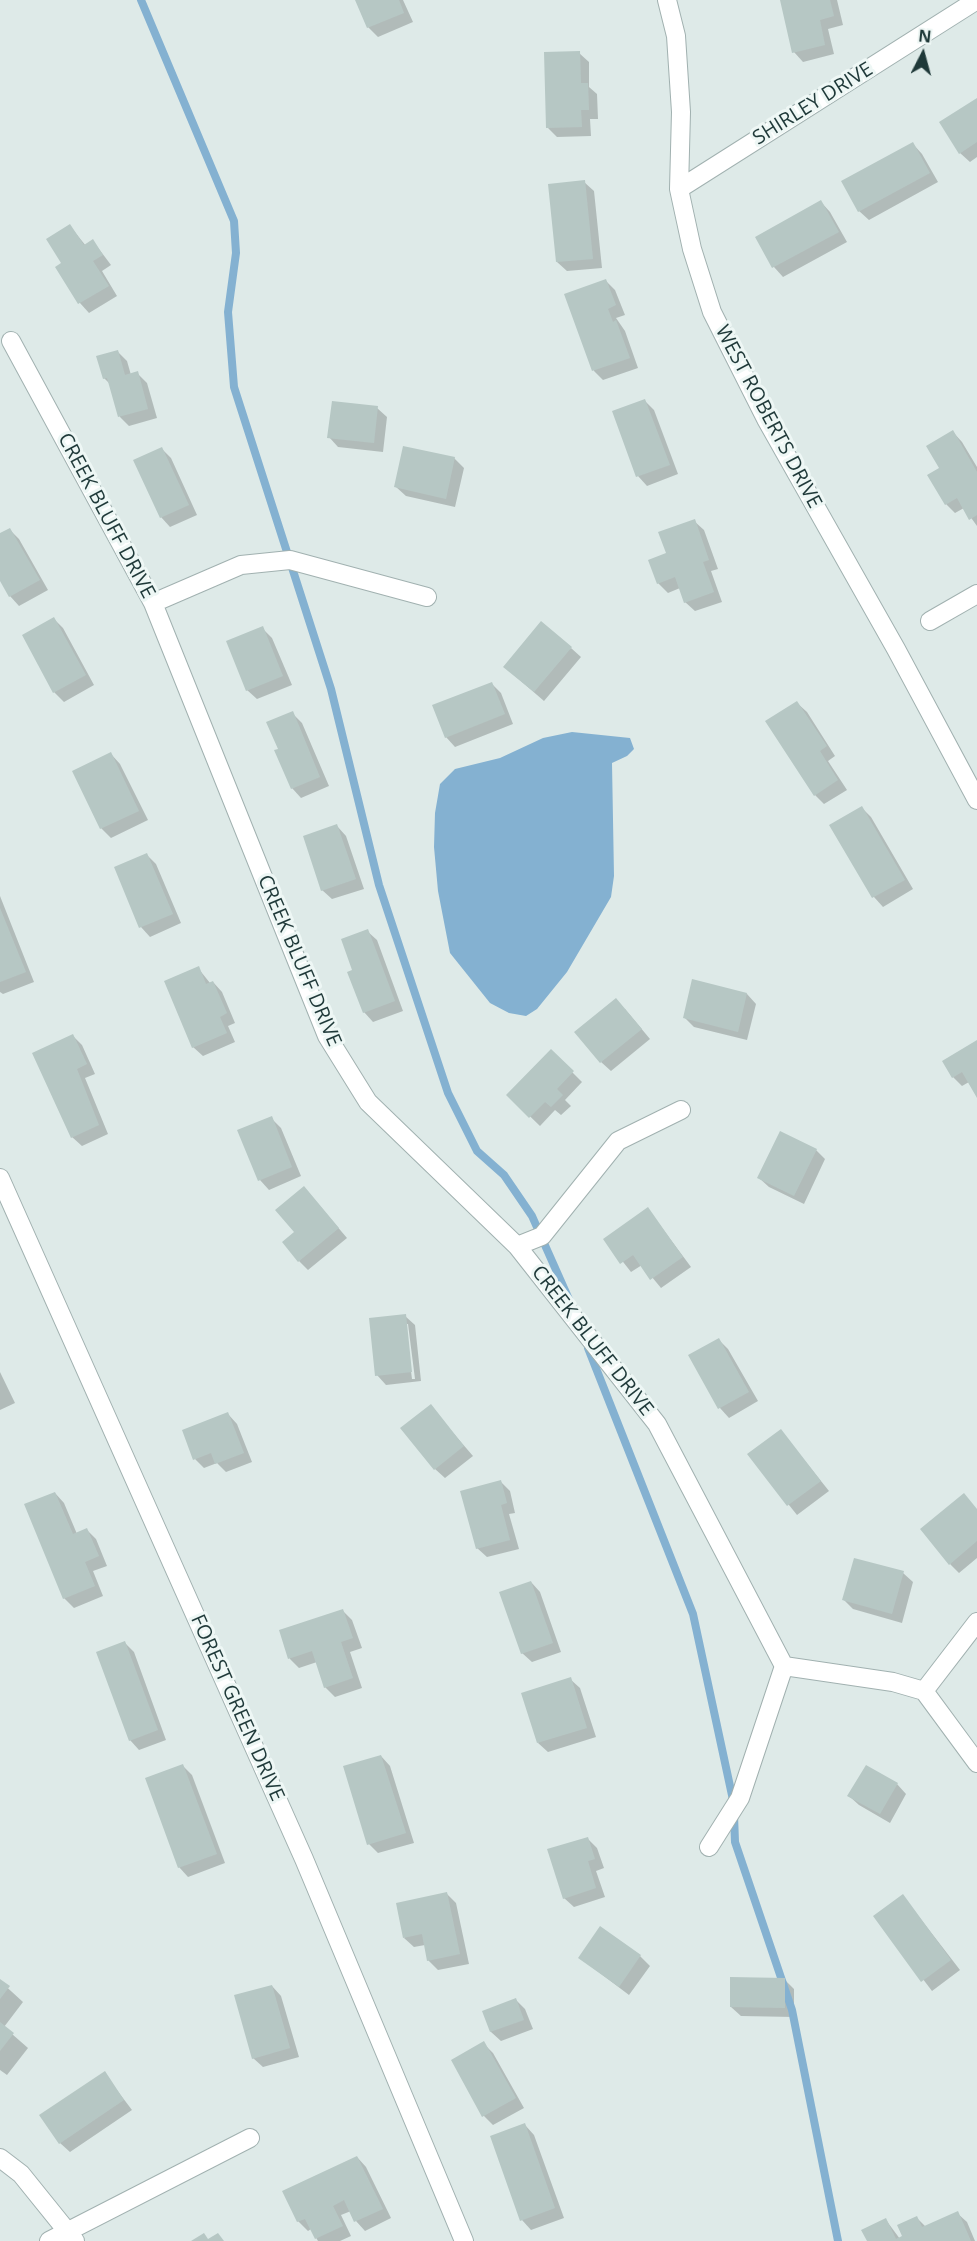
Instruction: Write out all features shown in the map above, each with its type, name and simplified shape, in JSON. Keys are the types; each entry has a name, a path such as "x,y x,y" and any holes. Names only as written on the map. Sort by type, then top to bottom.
{"street":[{"name":"WEST ROBERTS DRIVE","path":"667,0 676,36 678,58 681,112 679,189 692,249 712,312 766,419 896,649 977,800"},
{"name":"SHIRLEY DRIVE","path":"679,189 977,0"},
{"name":"CREEK BLUFF DRIVE","path":"11,341 153,603 327,1036 368,1102 517,1246 657,1424 784,1666"},
{"path":"153,603 241,565 290,560 427,597"},
{"path":"930,621 977,594"},
{"path":"517,1246 542,1236 618,1142 681,1110"},
{"name":"FOREST GREEN DRIVE","path":"0,1178 304,1859 464,2241"},
{"path":"924,1691 977,1622"},
{"path":"709,1847 740,1798 784,1666 893,1682 924,1691 977,1763"},
{"path":"49,2241 71,2236 250,2138"},
{"path":"0,2158 21,2174 71,2236"}],"water":[{"path":"572,732 630,738 634,749 627,756 612,763 614,876 611,897 567,972 537,1009 526,1016 509,1013 490,1003 450,953 438,891 434,847 435,813 440,784 455,769 500,758 543,738"}],"building":[{"path":"355,0 399,0 404,13 367,28"},
{"path":"780,0 830,0 834,16 820,20 825,45 792,53"},
{"path":"580,51 581,83 588,83 589,110 581,110 582,127 546,128 544,52"},
{"path":"977,98 977,142 959,154 939,122"},
{"path":"913,142 930,173 858,212 841,181"},
{"path":"585,180 593,259 556,262 548,184"},
{"path":"821,200 839,232 772,268 755,237"},
{"path":"70,224 84,245 93,239 103,255 93,261 109,286 78,304 55,267 61,263 46,239"},
{"path":"606,279 616,305 608,309 613,322 616,320 630,358 592,371 564,294"},
{"path":"118,350 125,375 138,371 148,409 118,417 107,378 103,379 96,356"},
{"path":"645,399 670,465 636,477 612,411"},
{"path":"332,401 378,406 374,443 327,438"},
{"path":"953,430 977,472 977,515 969,520 957,498 945,505 927,475 939,468 926,446"},
{"path":"403,446 455,457 446,499 394,487"},
{"path":"162,447 189,505 160,518 133,460"},
{"path":"695,519 709,560 703,562 714,592 684,603 675,577 657,584 648,560 666,553 658,532"},
{"path":"10,528 40,580 9,597 0,581 0,533"},
{"path":"54,617 86,675 53,693 22,635"},
{"path":"541,621 572,647 534,692 503,667"},
{"path":"263,626 283,676 246,691 226,641"},
{"path":"492,682 505,714 445,738 432,705"},
{"path":"797,701 827,746 820,751 838,780 814,796 765,721"},
{"path":"293,711 320,777 291,789 274,750 278,749 266,722"},
{"path":"111,752 139,811 100,829 72,771"},
{"path":"862,806 905,880 872,898 829,825"},
{"path":"337,824 356,879 321,891 303,836"},
{"path":"147,853 173,914 139,928 114,867"},
{"path":"0,908 26,972 0,982"},
{"path":"368,929 395,1001 363,1013 347,972 352,970 341,939"},
{"path":"199,966 206,984 213,981 227,1013 220,1017 227,1033 192,1048 164,981"},
{"path":"692,979 747,993 738,1032 683,1018"},
{"path":"616,998 642,1029 600,1063 574,1032"},
{"path":"73,1034 87,1064 77,1069 99,1125 71,1138 32,1053"},
{"path":"977,1040 977,1098 962,1072 952,1078 942,1061"},
{"path":"551,1049 574,1071 557,1089 563,1095 551,1107 545,1102 529,1118 506,1095"},
{"path":"272,1116 292,1167 258,1181 237,1130"},
{"path":"780,1131 817,1149 794,1196 757,1178"},
{"path":"304,1186 339,1228 298,1262 282,1242 294,1232 275,1210"},
{"path":"648,1207 683,1257 650,1280 633,1255 620,1264 603,1239"},
{"path":"406,1314 412,1372 375,1376 369,1318"},
{"path":"719,1338 749,1392 718,1409 688,1355"},
{"path":"431,1404 464,1446 434,1470 400,1428"},
{"path":"228,1412 244,1453 215,1464 211,1453 193,1460 182,1430"},
{"path":"781,1429 821,1481 787,1506 747,1454"},
{"path":"501,1480 507,1503 501,1505 510,1540 476,1549 460,1491"},
{"path":"55,1492 73,1534 87,1528 99,1556 85,1562 95,1586 63,1599 24,1504"},
{"path":"964,1493 977,1509 977,1541 949,1565 920,1529"},
{"path":"854,1558 904,1571 892,1614 842,1600"},
{"path":"531,1581 553,1643 521,1654 499,1592"},
{"path":"343,1609 353,1638 341,1642 353,1678 324,1688 312,1651 288,1659 279,1630"},
{"path":"125,1641 158,1730 129,1741 96,1652"},
{"path":"571,1677 587,1728 537,1743 521,1693"},
{"path":"381,1755 406,1833 367,1845 343,1766"},
{"path":"183,1764 217,1854 178,1868 145,1778"},
{"path":"866,1765 898,1783 880,1814 847,1796"},
{"path":"588,1837 595,1859 588,1861 596,1888 563,1899 547,1849"},
{"path":"447,1892 460,1954 427,1961 422,1934 403,1938 396,1903"},
{"path":"903,1894 951,1960 921,1982 873,1916"},
{"path":"600,1926 641,1955 619,1987 578,1958"},
{"path":"730,1977 785,1978 785,2008 730,2007"},
{"path":"0,1979 10,1986 0,1999"},
{"path":"272,1985 290,2048 252,2059 234,1995"},
{"path":"516,1998 524,2020 490,2032 482,2011"},
{"path":"0,2022 14,2033 0,2051"},
{"path":"484,2041 516,2098 482,2117 451,2060"},
{"path":"105,2071 124,2100 59,2144 39,2115"},
{"path":"525,2123 555,2208 520,2221 490,2136"},
{"path":"357,2156 383,2209 354,2222 344,2200 333,2206 343,2226 315,2239 305,2219 297,2222 282,2191"},
{"path":"958,2211 971,2241 867,2241 861,2230 886,2218 896,2239 902,2236 897,2225 917,2216 922,2227"},
{"path":"204,2233 208,2239 218,2233 224,2241 191,2241"}],"waterway":[{"path":"141,0 234,221 236,253 228,312 234,387 331,689 379,885 448,1093 477,1151 504,1175 532,1216 572,1306"},
{"path":"588,1348 693,1614 733,1800"},
{"path":"734,1815 735,1842 792,2010 838,2241"}]}
